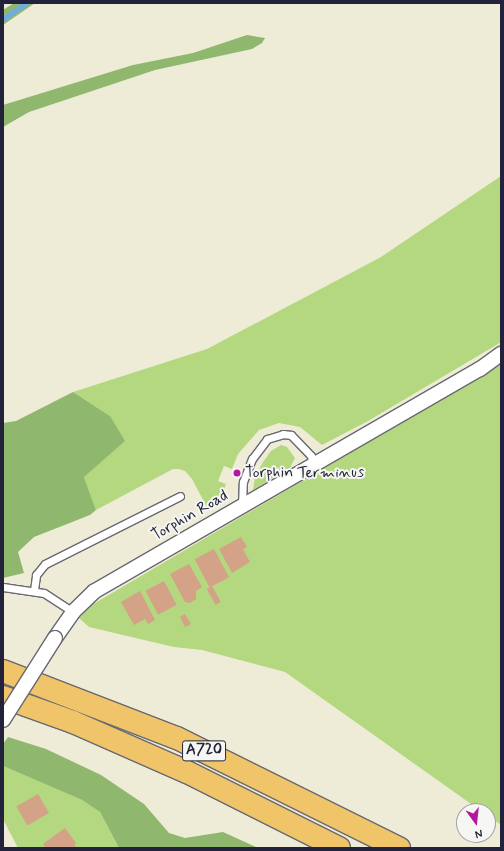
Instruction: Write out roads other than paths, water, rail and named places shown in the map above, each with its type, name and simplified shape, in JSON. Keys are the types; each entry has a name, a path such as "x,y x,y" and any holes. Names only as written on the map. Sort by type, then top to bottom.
{"highway":[{"name":"A720","path":"3,671 177,738 399,848"},
{"name":"A720","path":"3,697 73,722 187,772 338,848"}],"street":[{"name":"Torphin Road","path":"3,720 73,612 101,587 313,464 480,370 501,354"}],"lane":[{"path":"242,506 243,482 252,459 267,439 283,434 291,436 311,456 313,464"},
{"path":"34,590 36,576 45,564 180,496"},
{"path":"3,587 34,590 44,593 73,612"}],"waterway":[{"path":"3,19 26,3"}],"place":[{"name":"Torphin Terminus","path":"237,473"}]}
